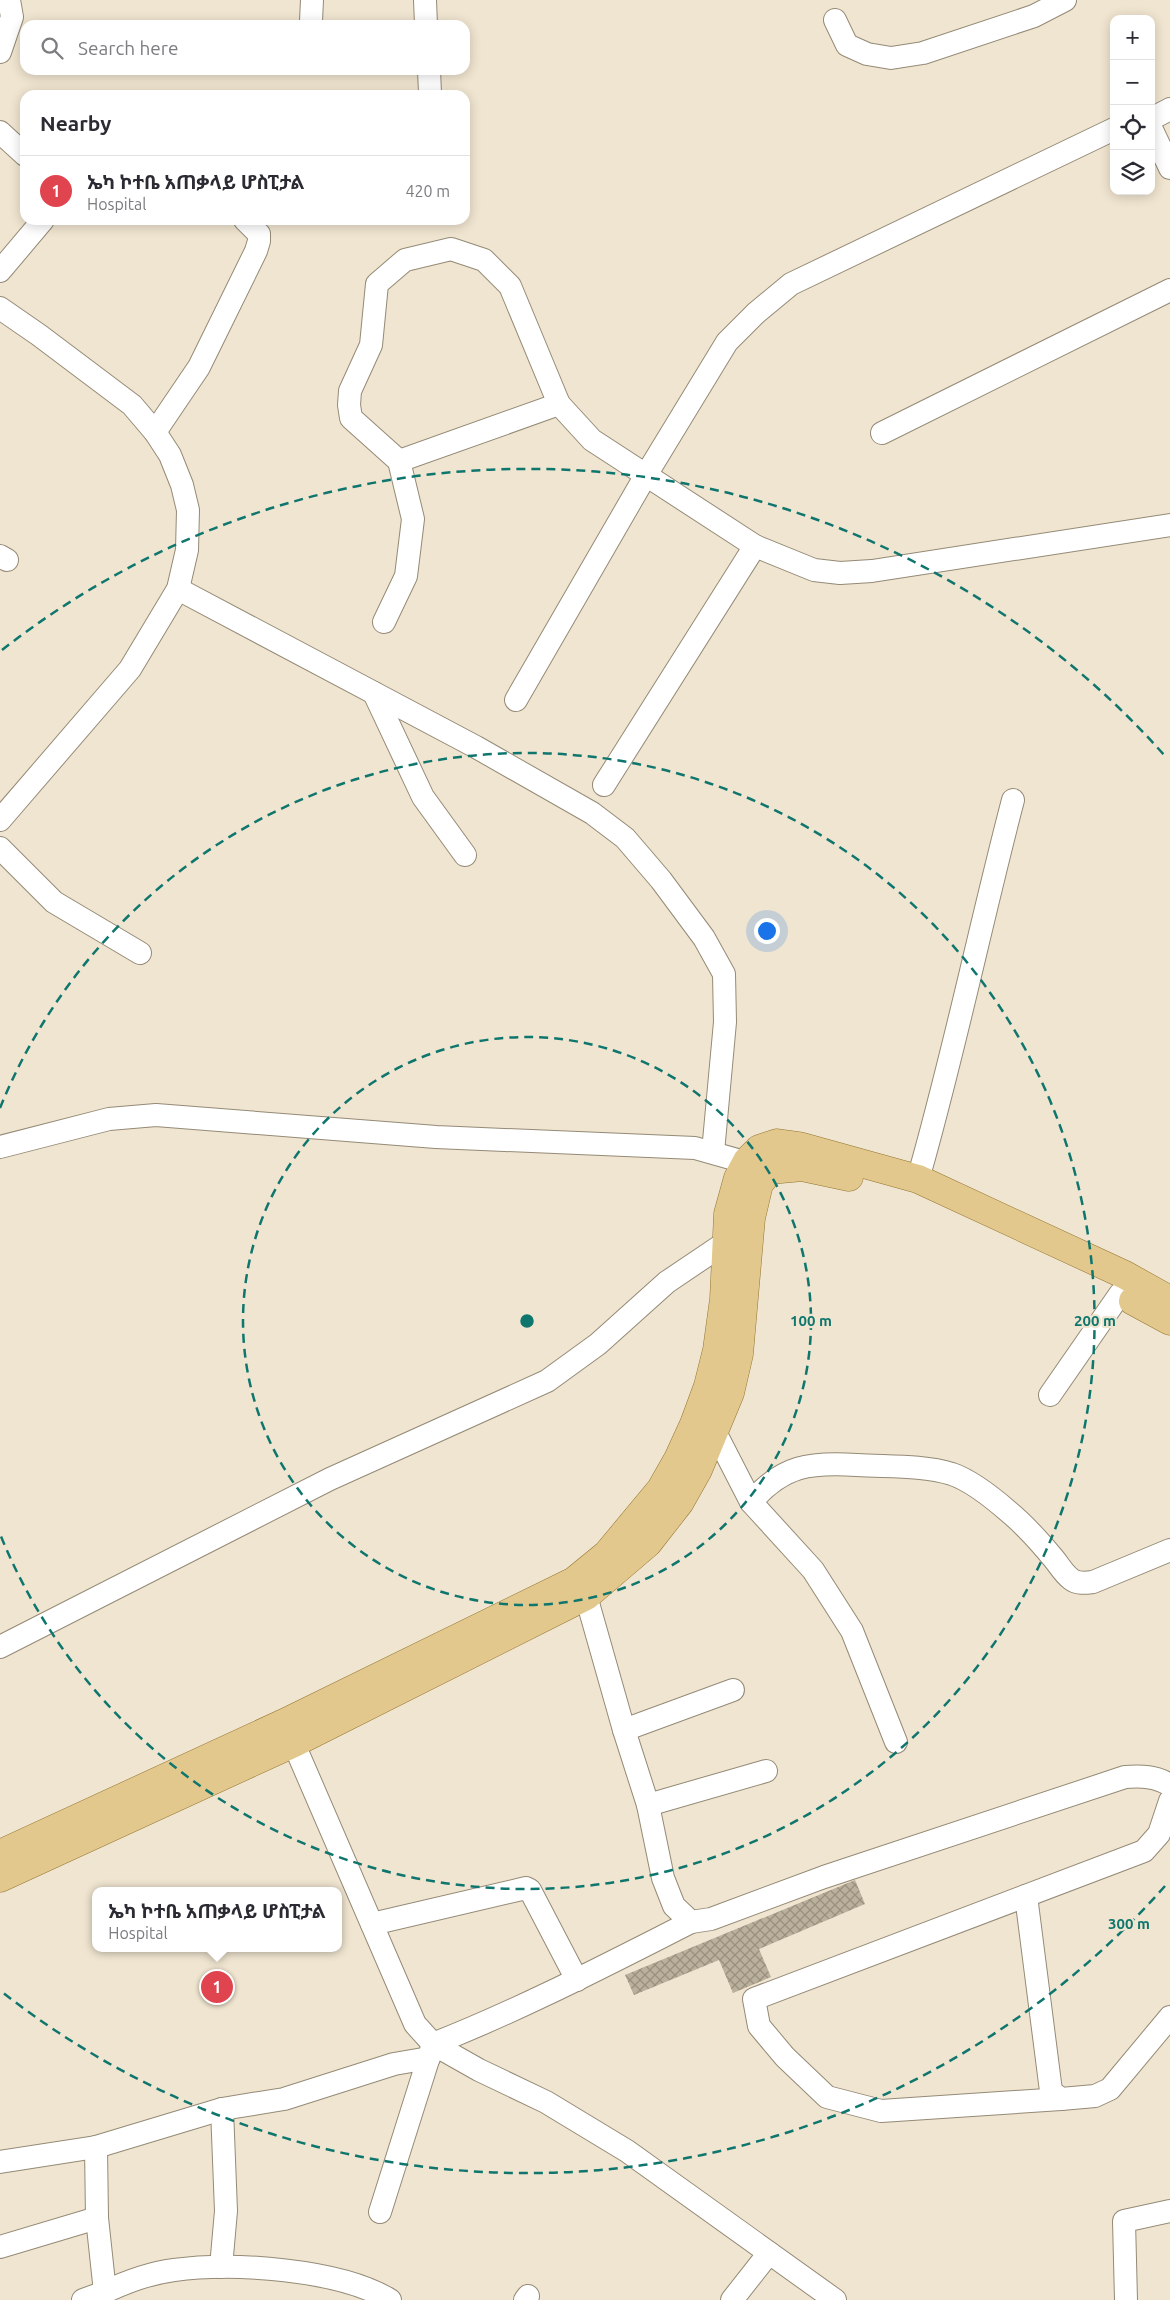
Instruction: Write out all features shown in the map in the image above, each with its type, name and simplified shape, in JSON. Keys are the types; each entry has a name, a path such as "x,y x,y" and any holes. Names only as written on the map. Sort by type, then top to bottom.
{"main road":[{"path":"0,1854 289,1733 586,1596 648,1543 680,1502 698,1470 730,1393 739,1354 751,1218 759,1184 759,1150 777,1143 826,1152 918,1179 1125,1275 1170,1300"},
{"path":"0,1878 289,1733 574,1581 607,1554 661,1489 678,1459 708,1386 717,1350 724,1299 725,1243 728,1214 738,1178 759,1165 802,1167 875,1183 914,1197 1120,1294 1170,1321"}],"street":[{"path":"0,52 12,17 9,0"},
{"path":"425,0 426,20"},
{"path":"835,20 847,45 867,54 891,58 923,53 1034,16 1065,0"},
{"path":"429,75 430,90"},
{"path":"1155,117 1170,109"},
{"path":"516,700 646,475 727,342 756,313 791,284 1110,131"},
{"path":"0,132 20,150"},
{"path":"1155,136 1170,168"},
{"path":"0,272 39,225"},
{"path":"155,432 199,367 256,251 260,241 259,234 250,225"},
{"path":"384,622 406,576 413,519 399,461 352,418 348,405 350,391 371,345 377,284 405,260 451,249 484,260 510,286 559,404 592,440 755,546 814,570 840,573 872,571 1170,525"},
{"path":"882,433 1170,290"},
{"path":"0,308 132,405 155,432 173,463 182,485 188,510 187,550 178,589 130,668 0,820"},
{"path":"399,461 559,404"},
{"path":"604,785 755,546"},
{"path":"178,589 476,747 592,814 625,838 666,887 704,938 724,974 725,1022 714,1152"},
{"path":"374,693 422,797 465,856"},
{"path":"918,1179 952,1053 988,895 1013,800"},
{"path":"0,848 54,902 140,954"},
{"path":"0,1147 109,1120 156,1115 436,1137 660,1146 714,1152 759,1165"},
{"path":"0,1647 330,1479 547,1381 598,1344 667,1282 725,1243"},
{"path":"1050,1395 1120,1294"},
{"path":"715,1432 751,1502 813,1570 852,1631 896,1742"},
{"path":"751,1502 764,1486 782,1474 802,1466 852,1464 924,1469 953,1475 981,1490 1009,1511 1034,1534 1071,1580 1081,1583 1093,1582 1170,1550"},
{"path":"586,1596 624,1730 648,1804 666,1885 674,1906 691,1922"},
{"path":"624,1730 733,1690"},
{"path":"289,1733 415,2024 431,2051 479,2070 546,2102 627,2151 835,2300"},
{"path":"648,1804 766,1771"},
{"path":"0,2162 96,2147 222,2109 284,2099 394,2064 431,2051 472,2028 577,1980 691,1922 711,1919 824,1877 1124,1777 1161,1779 1170,1785"},
{"path":"1170,1801 1159,1834 1144,1851 754,1999 759,2026 785,2057 826,2097 881,2111 1095,2096 1110,2089 1170,2017"},
{"path":"372,1924 526,1888 530,1890 577,1980"},
{"path":"1026,1896 1051,2091 1061,2099"},
{"path":"380,2212 431,2051"},
{"path":"221,2267 226,2212 222,2109"},
{"path":"96,2147 97,2218 105,2292"},
{"path":"1126,2300 1124,2221 1170,2211"},
{"path":"0,2247 97,2218"},
{"path":"732,2300 769,2253"},
{"path":"83,2300 125,2283 173,2270 221,2267 310,2272 374,2290 390,2300"}],"building":[{"path":"855,1880 865,1904 759,1949 771,1977 733,1993 719,1960 634,1995 625,1975"}],"place":[{"name":"ኤካ ኮተቤ አጠቃላይ ሆስፒታል","path":"217,1987"}]}
